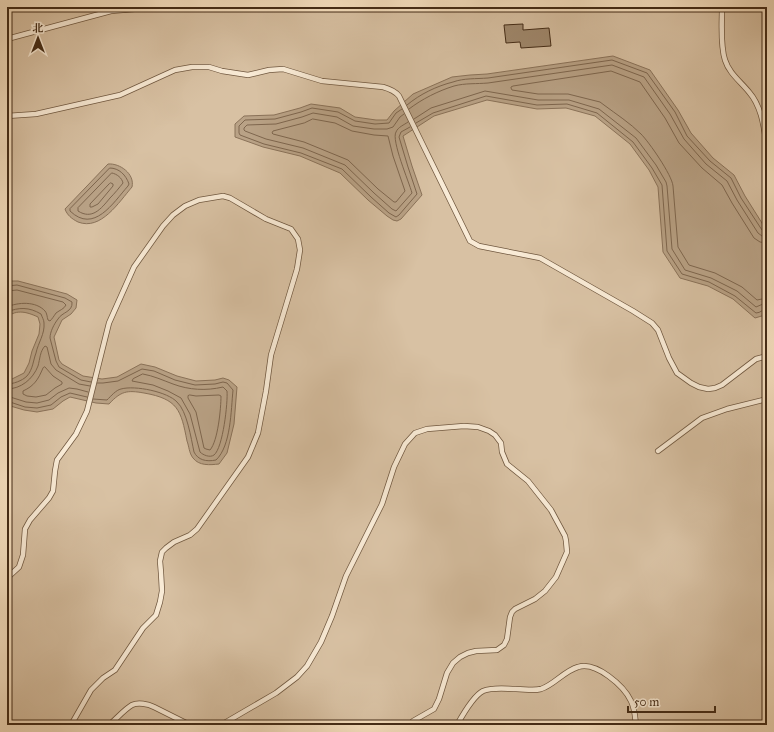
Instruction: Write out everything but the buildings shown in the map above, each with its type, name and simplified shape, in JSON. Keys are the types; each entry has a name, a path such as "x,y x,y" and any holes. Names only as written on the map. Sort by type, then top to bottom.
{"lane":[{"path":"7,39 111,11 158,7"},
{"path":"722,7 722,48 725,60 731,73 749,92 757,104 767,147"},
{"path":"7,116 36,114 120,95 175,70 192,67 209,67 222,71 248,75 283,68 322,80 389,88 399,96 470,241 479,246 540,258 652,323 658,330 668,358 673,366 691,383 699,387 708,389 722,385 756,359 767,356"},
{"path":"7,578 20,567 23,555 25,529 30,520 49,498 53,491 57,460 76,434 87,411 109,323 134,267 163,226 173,215 185,206 199,200 223,196 230,198 266,219 291,229 298,239 300,250 297,269 270,355 266,390 258,433 248,457 197,529 190,535 174,542 162,552 160,562 162,591 156,615 143,628 115,670 103,678 91,690 71,725"},
{"path":"658,451 702,418 728,409 767,399"},
{"path":"221,725 276,693 297,677 307,666 321,642 346,576 382,504 394,467 405,444 415,433 427,429 464,426 478,427 495,435 501,443 502,452 507,464 528,481 551,510 565,536 567,552 556,577 545,592 512,612 507,639 504,645 497,650 476,651 460,657 453,663 446,673 439,699 434,709 413,721 409,725"},
{"path":"456,725 473,700 482,692 500,689 541,689 565,673 581,666 592,668 610,676 626,692 634,709 636,725"},
{"path":"109,725 131,706 139,704 154,707 190,725"}],"shaded area":[{"path":"7,7 767,7 767,725 7,725"}],"water":[{"path":"613,56 650,70 678,110 691,133 713,158 734,175 767,231 767,300 765,315 755,318 733,299 708,286 680,278 663,252 658,187 649,170 630,144 595,116 566,108 537,109 487,100 434,116 403,136 422,195 401,219 397,221 387,216 368,200 340,173 300,156 263,147 235,137 235,124 244,116 274,115 311,104 340,108 355,117 387,120 394,111 413,94 452,77 487,74"},
{"path":"108,164 117,165 126,170 131,178 132,187 109,214 102,219 86,224 76,221 68,215 65,209"},
{"path":"18,281 67,294 77,300 76,308 71,314 62,320 54,337 59,360 62,364 83,376 102,379 117,377 141,364 155,367 177,376 196,381 223,378 229,380 237,387 234,424 227,453 219,464 208,465 195,461 190,452 180,414 171,403 155,396 138,392 125,392 117,396 109,404 96,403 70,397 53,409 37,412 7,405 7,380 24,373 39,334 40,324 38,317 22,312 11,314 7,317 7,282"}]}
